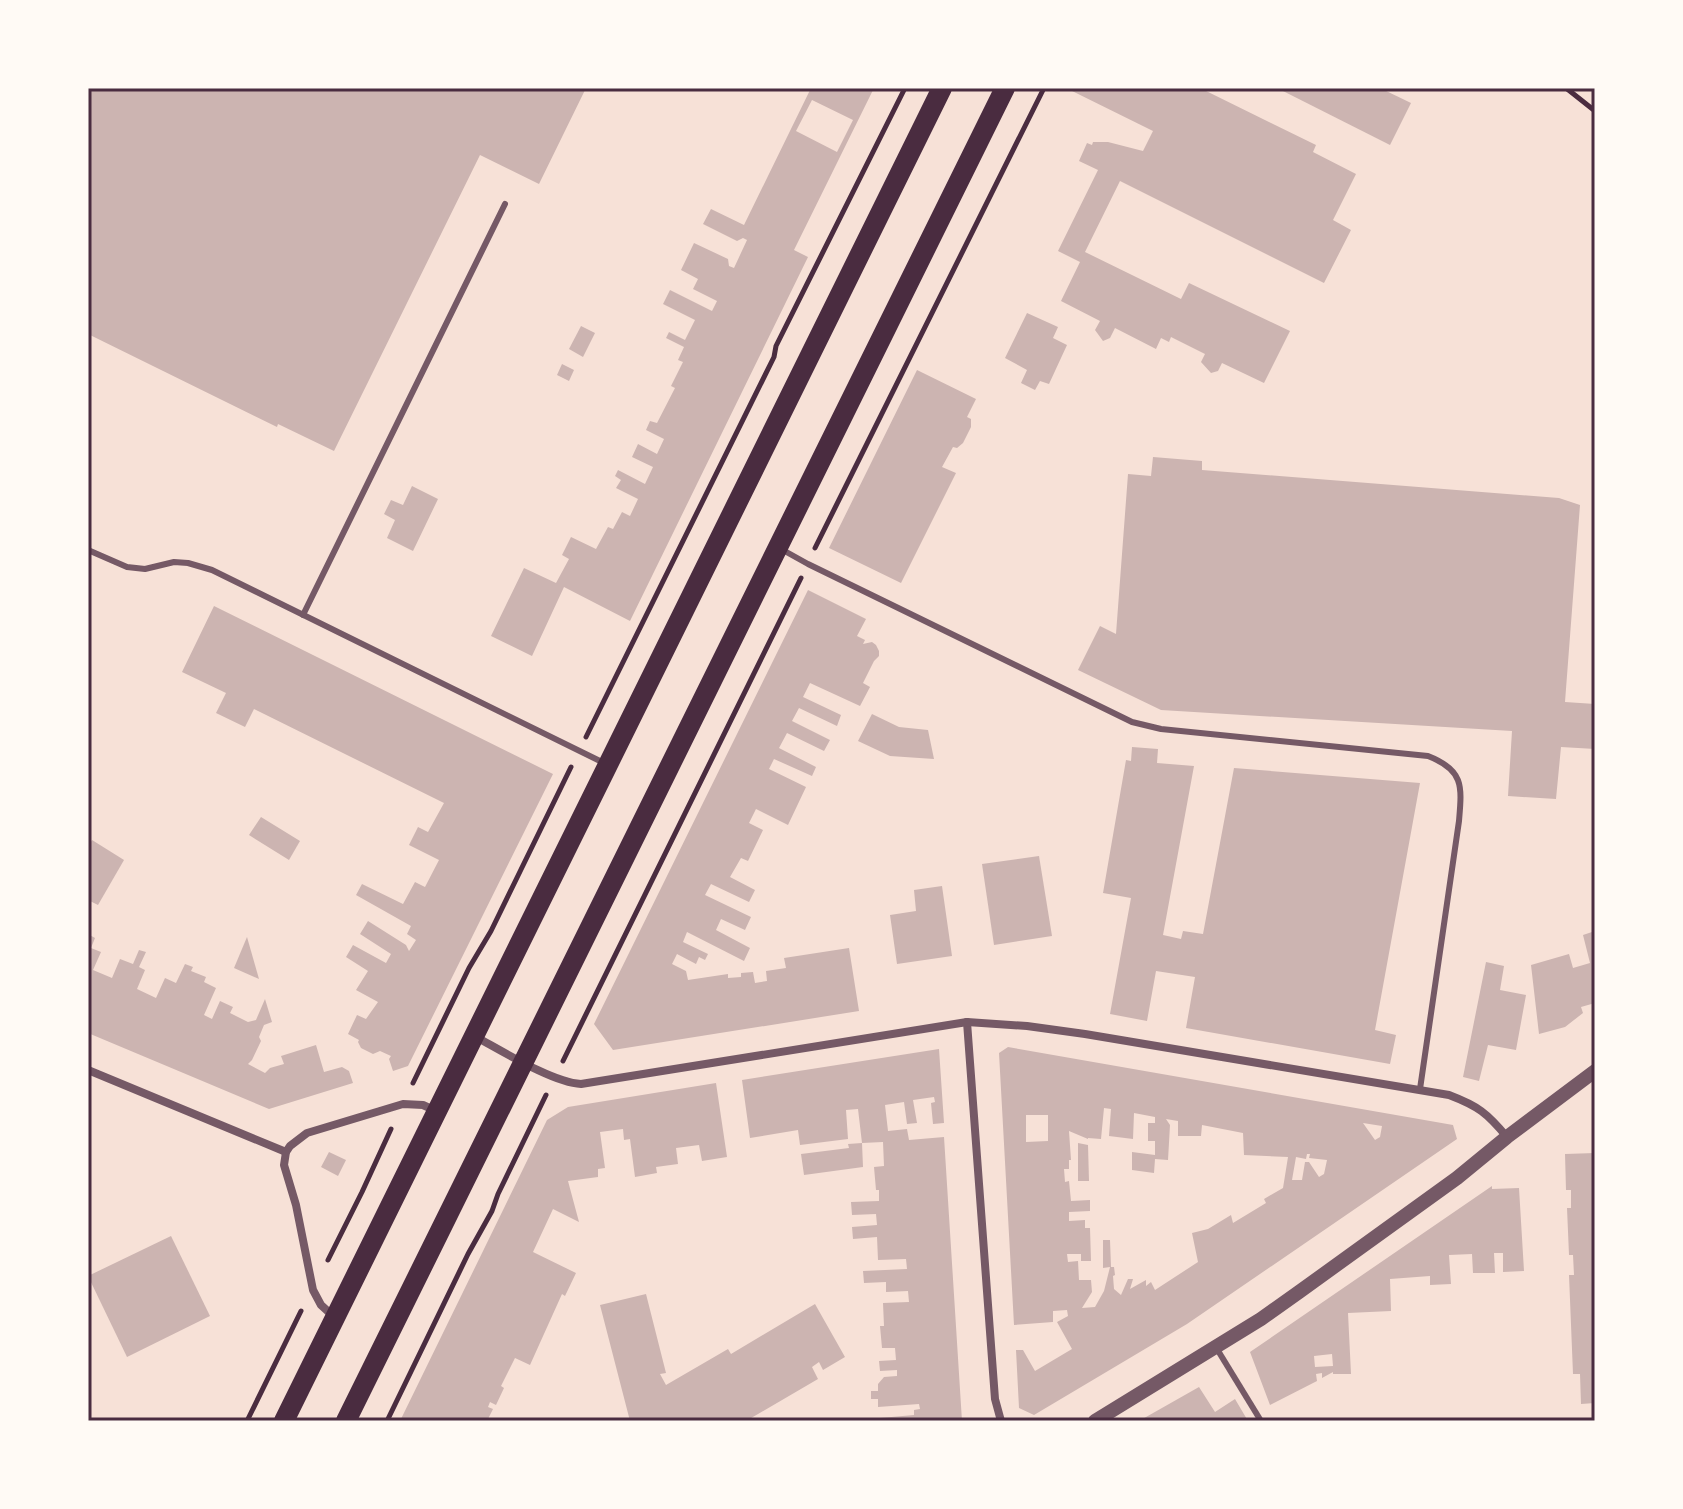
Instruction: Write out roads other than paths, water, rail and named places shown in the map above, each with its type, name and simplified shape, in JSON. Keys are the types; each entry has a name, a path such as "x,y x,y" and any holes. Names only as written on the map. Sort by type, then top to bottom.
{"main road":[{"path":"284,1421 942,88"},
{"path":"346,1421 1005,88"}],"street":[{"path":"473,1035 555,1077 581,1084 967,1022 1015,1025 1449,1095 1472,1104 1488,1115 1507,1137"},
{"path":"967,1022 995,1399 1001,1421"},
{"path":"88,1070 286,1152"},
{"path":"1095,1421 1261,1319 1457,1178 1595,1071"},
{"path":"335,1318 321,1305 313,1290 296,1205 284,1165 286,1152 307,1133 403,1104 417,1104 436,1111"}],"lane":[{"path":"303,615 505,204"},
{"path":"778,548 1132,722 1161,729 1428,756 1449,767 1457,775 1460,787 1460,813 1420,1089"},
{"path":"88,550 138,569 174,562 200,566 607,765"},
{"path":"1216,1347 1261,1421"}]}
